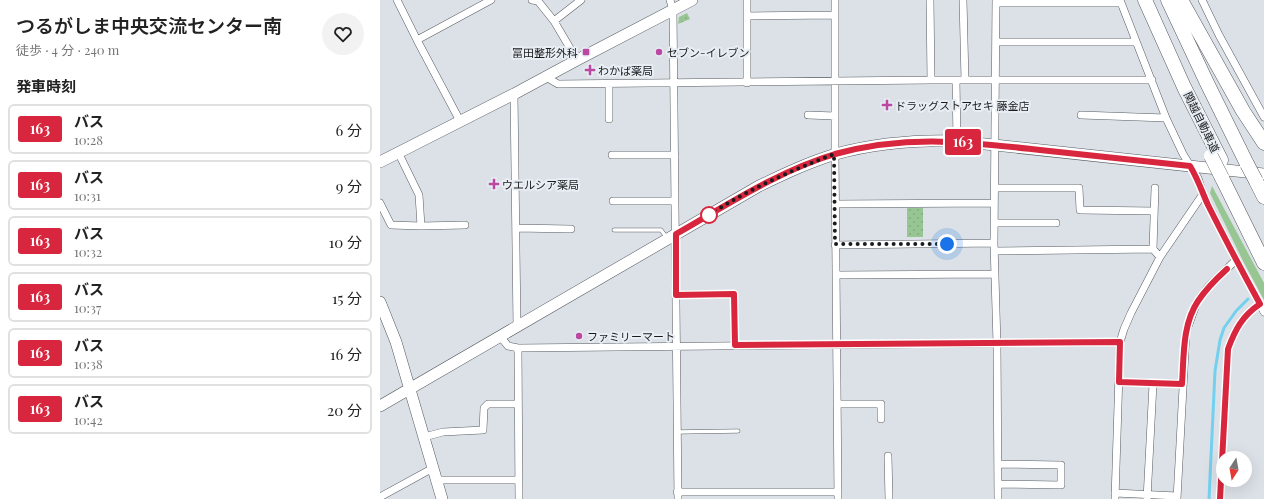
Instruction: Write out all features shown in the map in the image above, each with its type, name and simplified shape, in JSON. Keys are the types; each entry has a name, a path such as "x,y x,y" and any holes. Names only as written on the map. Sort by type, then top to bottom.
{"highway":[{"name":"関越自動車道","path":"1145,0 1216,158 1226,178 1264,242"},
{"name":"関越自動車道","path":"1168,0 1247,164 1260,178 1264,197"},
{"path":"1181,0 1243,111 1264,143"},
{"path":"1226,178 1264,263"}],"street":[{"path":"397,0 460,121"},
{"path":"417,40 491,0"},
{"path":"532,0 538,1 554,21 577,60"},
{"path":"554,21 581,0"},
{"path":"380,162 546,77 671,5 692,0"},
{"path":"747,0 747,83"},
{"path":"671,5 675,155 675,201 672,236 676,295 677,496 838,495 834,154 834,0"},
{"path":"930,0 931,80"},
{"path":"963,0 965,80"},
{"path":"1202,0 1263,115"},
{"path":"998,499 997,344 994,243 996,2 1121,1 1135,42 1152,80 1166,118 1183,154 1198,178 1203,194 1236,260 1264,312"},
{"path":"747,16 835,15"},
{"path":"996,42 1135,42"},
{"path":"546,77 558,84 995,79 1152,80"},
{"path":"956,80 957,141"},
{"path":"609,84 609,119"},
{"path":"514,94 517,326"},
{"path":"808,115 835,116"},
{"path":"1081,115 1166,118"},
{"path":"380,406 759,186 793,170 834,154 886,143 912,141 957,141 1190,166 1260,178"},
{"path":"398,152 419,195 421,226"},
{"path":"612,155 675,155"},
{"path":"995,188 1079,188 1080,210 1154,211"},
{"path":"1155,188 1153,249 1160,257"},
{"path":"1203,194 1160,257 1131,312 1120,342 1115,496 1177,498 1186,332 1190,317 1197,302 1208,287 1236,260"},
{"path":"613,201 675,201"},
{"path":"835,204 994,203"},
{"path":"380,204 391,225 465,226"},
{"path":"995,223 1056,223"},
{"path":"516,228 571,229"},
{"path":"835,244 994,243"},
{"path":"995,251 1153,249"},
{"path":"836,275 995,274"},
{"path":"676,295 734,294 735,345"},
{"path":"380,302 384,322 410,388 442,499"},
{"path":"1220,499 1228,349 1236,329 1252,310 1260,304"},
{"path":"500,336 508,346 518,348 1120,342"},
{"path":"518,348 519,499"},
{"path":"1119,382 1182,384"},
{"path":"1147,497 1153,384"},
{"path":"424,437 443,432 483,430 484,408 488,404 518,404"},
{"path":"837,404 881,404 881,419"},
{"path":"888,456 889,499"},
{"path":"998,464 1060,465 1061,471 1061,485 999,484"},
{"path":"380,497 433,468"},
{"path":"437,480 519,480"}],"lane":[{"path":"614,230 661,230 672,236"},
{"path":"677,432 738,432"}],"green space":[{"path":"687,13 690,19 678,24 679,17"},
{"path":"1212,186 1264,283 1264,300 1210,193"},
{"path":"907,208 923,208 923,237 907,237"}],"waterway":[{"path":"1209,499 1215,371 1220,340 1224,328 1236,311 1248,299"}],"bus line":[{"name":"163","path":"1220,499 1228,349 1236,329 1252,310 1260,304 1203,194 1198,178 1190,166 957,141 935,140 886,143 834,154 793,170 759,186 676,234 676,295 734,294 735,345 1120,342 1119,382 1182,384 1186,332 1190,317 1197,302 1208,287 1227,269"}],"place":[{"name":"冨田整形外科","path":"586,52"},
{"name":"セブン-イレブン","path":"659,52"},
{"name":"わかば薬局","path":"590,70"},
{"name":"ドラッグストアセキ 藤金店","path":"887,105"},
{"name":"ウエルシア薬局","path":"494,184"},
{"name":"ファミリーマート","path":"579,336"}],"route":[{"path":"709,215 759,186 793,170 834,154 835,244 947,244"}]}
